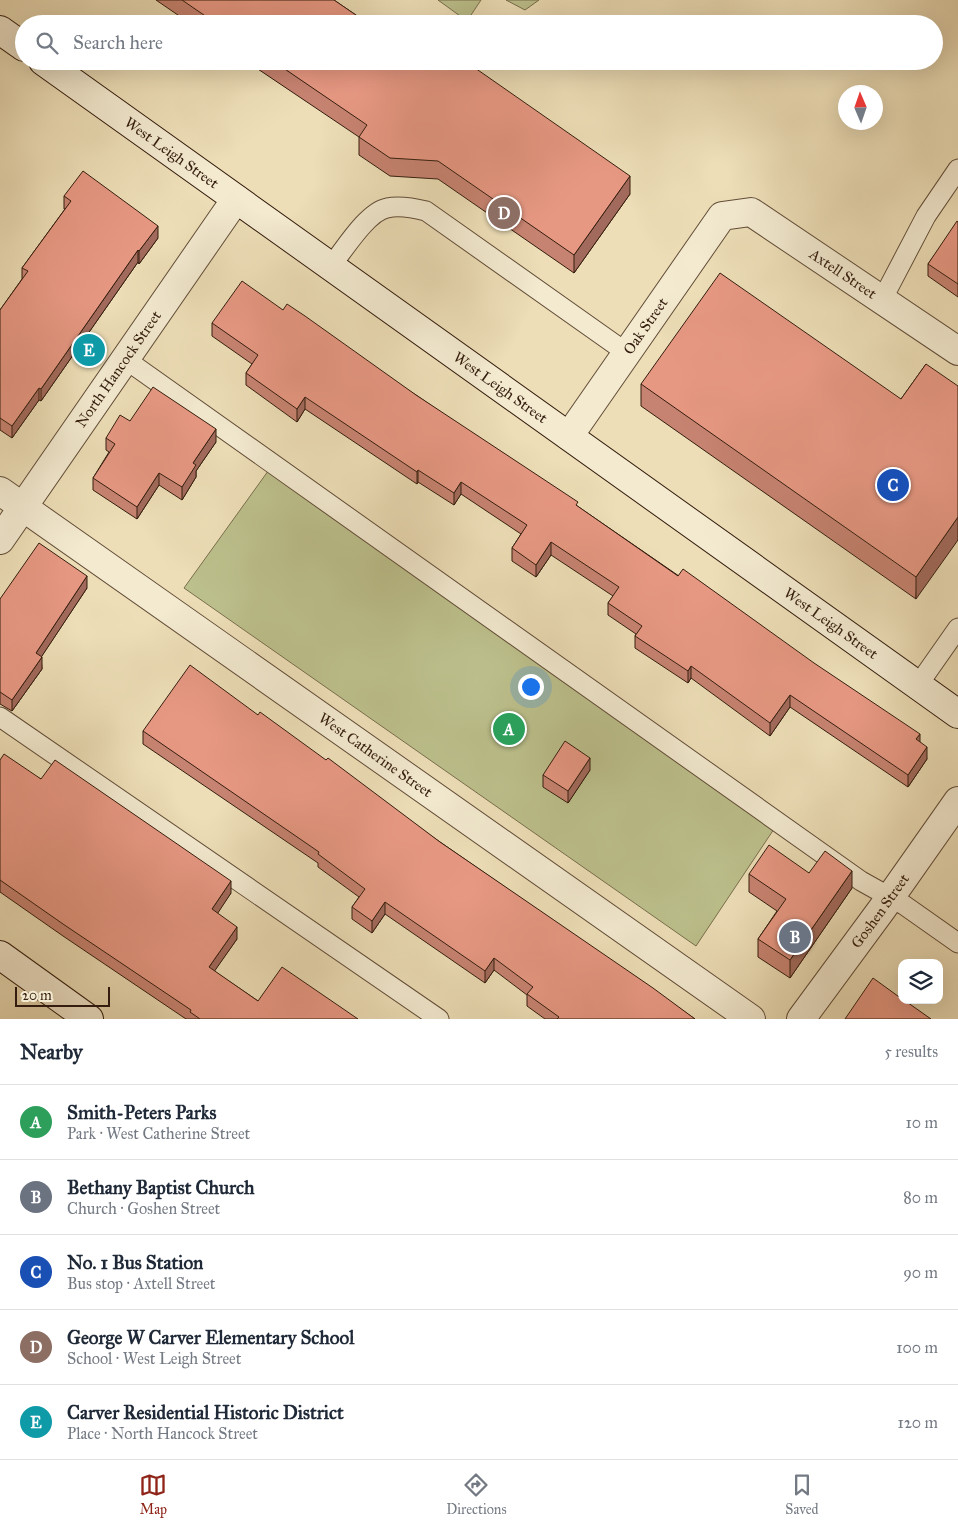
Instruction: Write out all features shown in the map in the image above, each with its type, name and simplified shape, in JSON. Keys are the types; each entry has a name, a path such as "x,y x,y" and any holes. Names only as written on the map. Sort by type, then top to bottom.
{"street":[{"path":"0,30 15,41"},
{"name":"West Leigh Street","path":"57,70 958,714"},
{"name":"North Hancock Street","path":"0,540 236,199"},
{"name":"Axtell Street","path":"722,216 751,212 958,351"},
{"name":"Oak Street","path":"569,436 722,216"},
{"name":"West Catherine Street","path":"0,491 751,1019"},
{"name":"Goshen Street","path":"801,1019 890,898 958,801"},
{"path":"0,955 90,1019"}],"lane":[{"path":"882,300 926,216 958,169"},
{"path":"331,266 372,215 386,208 406,207 426,211 627,353"},
{"path":"125,359 861,881 958,942"},
{"path":"918,685 958,628"},
{"path":"0,718 439,1019"}],"green space":[{"path":"438,0 481,0 471,15 459,15"},
{"path":"506,0 539,0 525,10"},
{"path":"271,467 489,629 774,829 696,946 184,588"}],"building":[{"path":"182,0 334,0 356,15 204,15"},
{"path":"286,70 478,70 630,176 574,255 438,161 390,158 359,137 367,125"},
{"path":"83,171 158,226 138,250 41,389 39,388 12,426 0,418 0,310 28,271 22,268 71,201 64,196"},
{"path":"958,222 958,284 928,264"},
{"path":"720,273 901,399 926,364 958,386 958,517 916,577 641,384"},
{"path":"242,281 283,310 287,304 305,316 416,395 578,502 576,505 678,576 683,569 814,663 920,734 916,739 927,747 908,775 790,695 770,723 691,666 688,671 635,636 642,626 608,603 619,587 551,542 536,565 512,548 527,525 461,482 454,493 418,470 417,472 305,397 297,409 246,373 258,355 212,323"},
{"path":"153,387 216,429 193,463 196,465 182,487 159,473 137,507 93,478 115,444 106,438 120,415 130,421"},
{"path":"39,543 87,576 36,653 42,657 12,700 0,692 0,599"},
{"path":"190,665 258,715 260,712 326,760 328,758 440,842 653,988 695,1019 557,1019 559,1017 527,994 533,987 494,958 485,971 385,902 372,921 352,907 365,889 318,854 319,852 143,731"},
{"path":"565,741 590,758 568,791 543,775"},
{"path":"4,754 41,779 55,760 231,881 212,909 237,927 209,967 258,1001 282,967 358,1019 200,1019 190,1012 191,1010 0,880 0,760"},
{"path":"769,845 809,873 825,851 852,871 790,960 758,939 786,899 749,874"},
{"path":"873,978 898,996 898,1004 910,1004 931,1019 845,1019"}],"place":[{"name":"George W Carver Elementary School","path":"504,213"},
{"name":"Carver Residential Historic District","path":"89,350"},
{"name":"No. 1 Bus Station","path":"893,485"},
{"name":"Smith-Peters Parks","path":"509,729"},
{"name":"Bethany Baptist Church","path":"795,937"}]}
